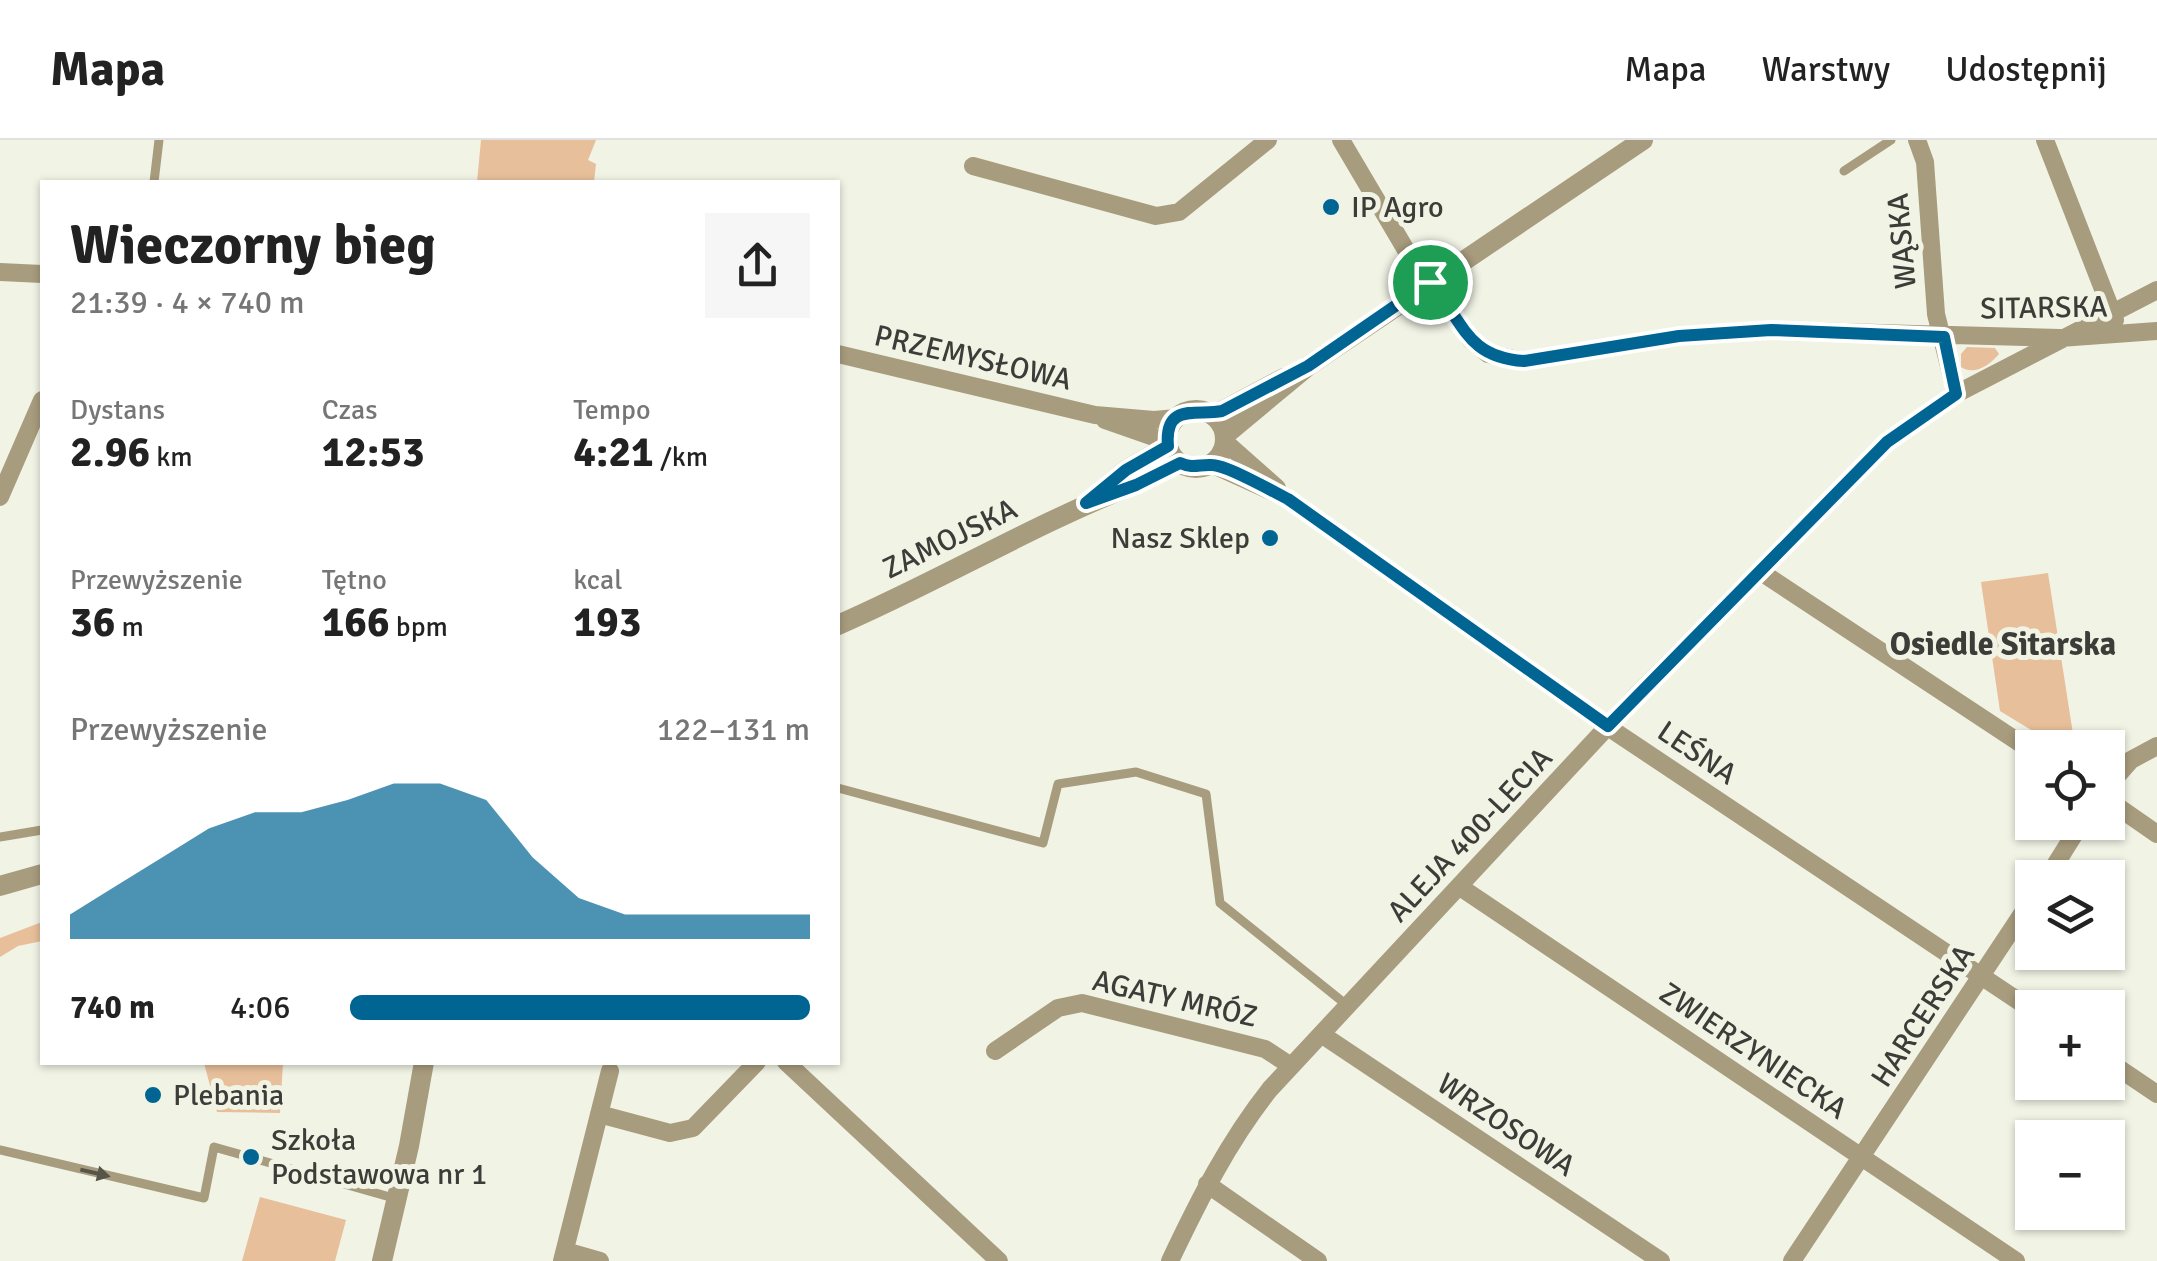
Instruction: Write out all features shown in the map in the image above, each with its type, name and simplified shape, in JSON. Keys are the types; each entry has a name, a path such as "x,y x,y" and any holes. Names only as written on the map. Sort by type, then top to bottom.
{"street":[{"path":"973,166 1156,216 1178,212 1268,140"},
{"name":"SITARSKA","path":"1341,140 1419,272 1476,345 1488,354 1510,360 1679,336 1771,330 2060,338 2157,331"},
{"path":"1225,438 1308,366 1643,140"},
{"name":"WĄSKA","path":"1918,140 1925,162 1936,314 1956,394"},
{"path":"2044,140 2122,334"},
{"path":"0,272 40,274"},
{"name":"ALEJA 400-LECIA","path":"1170,1261 1207,1184 1255,1108 1608,726 1887,442 1956,394 2157,290"},
{"name":"PRZEMYSŁOWA","path":"840,354 1095,415 1176,418"},
{"path":"1210,414 1308,366"},
{"path":"0,497 40,405"},
{"path":"1195,410 1210,414 1221,424 1225,438 1222,453 1211,464 1192,468 1172,450 1170,427 1176,418 1195,410"},
{"name":"PRZEMYSŁOWA","path":"1095,415 1172,450"},
{"name":"LEŚNA","path":"1225,438 1288,499 1608,726 2015,998"},
{"name":"ZAMOJSKA","path":"840,624 937,580 1086,503 1126,470 1172,450"},
{"name":"LEŚNA","path":"1211,464 1288,499"},
{"path":"1761,572 2015,740"},
{"path":"2125,767 2157,746"},
{"path":"2125,812 2157,834"},
{"path":"0,886 40,875"},
{"name":"ZWIERZYNIECKA","path":"1460,887 2016,1261"},
{"name":"HARCERSKA","path":"1792,1261 2015,925"},
{"name":"AGATY MRÓZ","path":"995,1051 1058,1008 1082,1003 1265,1050 1292,1066"},
{"name":"WRZOSOWA","path":"1321,1034 1661,1261"},
{"path":"382,1261 398,1200 423,1065"},
{"path":"600,1114 670,1133 693,1128 754,1065"},
{"path":"789,1065 998,1261"},
{"path":"600,1261 564,1256 610,1071"},
{"path":"2125,1072 2157,1094"},
{"path":"1207,1184 1318,1261"}],"lane":[{"path":"154,180 159,140"},
{"path":"1844,172 1891,140"},
{"path":"840,789 1043,843 1058,784 1136,772 1206,794 1220,903 1348,1006"},
{"path":"0,837 40,830"},
{"path":"0,1150 204,1198 214,1146 398,1200"}],"shaded area":[{"path":"481,140 596,140 588,160 596,164 594,180 477,180"},
{"path":"1967,347 1995,348 1999,354 1981,368 1966,369 1961,367 1961,354"},
{"path":"2048,573 2072,730 2031,730 2000,711 1981,582"},
{"path":"40,923 40,941 18,946 0,957 0,938"},
{"path":"205,1065 283,1065 280,1113 217,1112"},
{"path":"260,1197 346,1220 335,1261 242,1261"}],"place":[{"name":"IP Agro","path":"1331,207"},
{"name":"Nasz Sklep","path":"1270,538"},
{"name":"Plebania","path":"153,1095"},
{"name":"Szkoła Podstawowa nr 1","path":"251,1157"}],"district":[{"name":"Osiedle Sitarska","path":"2003,644"}],"route":[{"path":"1430,282 1471,340 1488,354 1503,359 1524,361 1679,336 1771,330 1944,337 1956,394 1904,426 1887,442 1608,726 1288,499 1242,477 1211,464 1192,468 1180,463 1136,485 1086,503 1126,470 1168,446 1170,427 1180,415 1195,410 1210,414 1222,411 1308,366 1430,282"}]}
